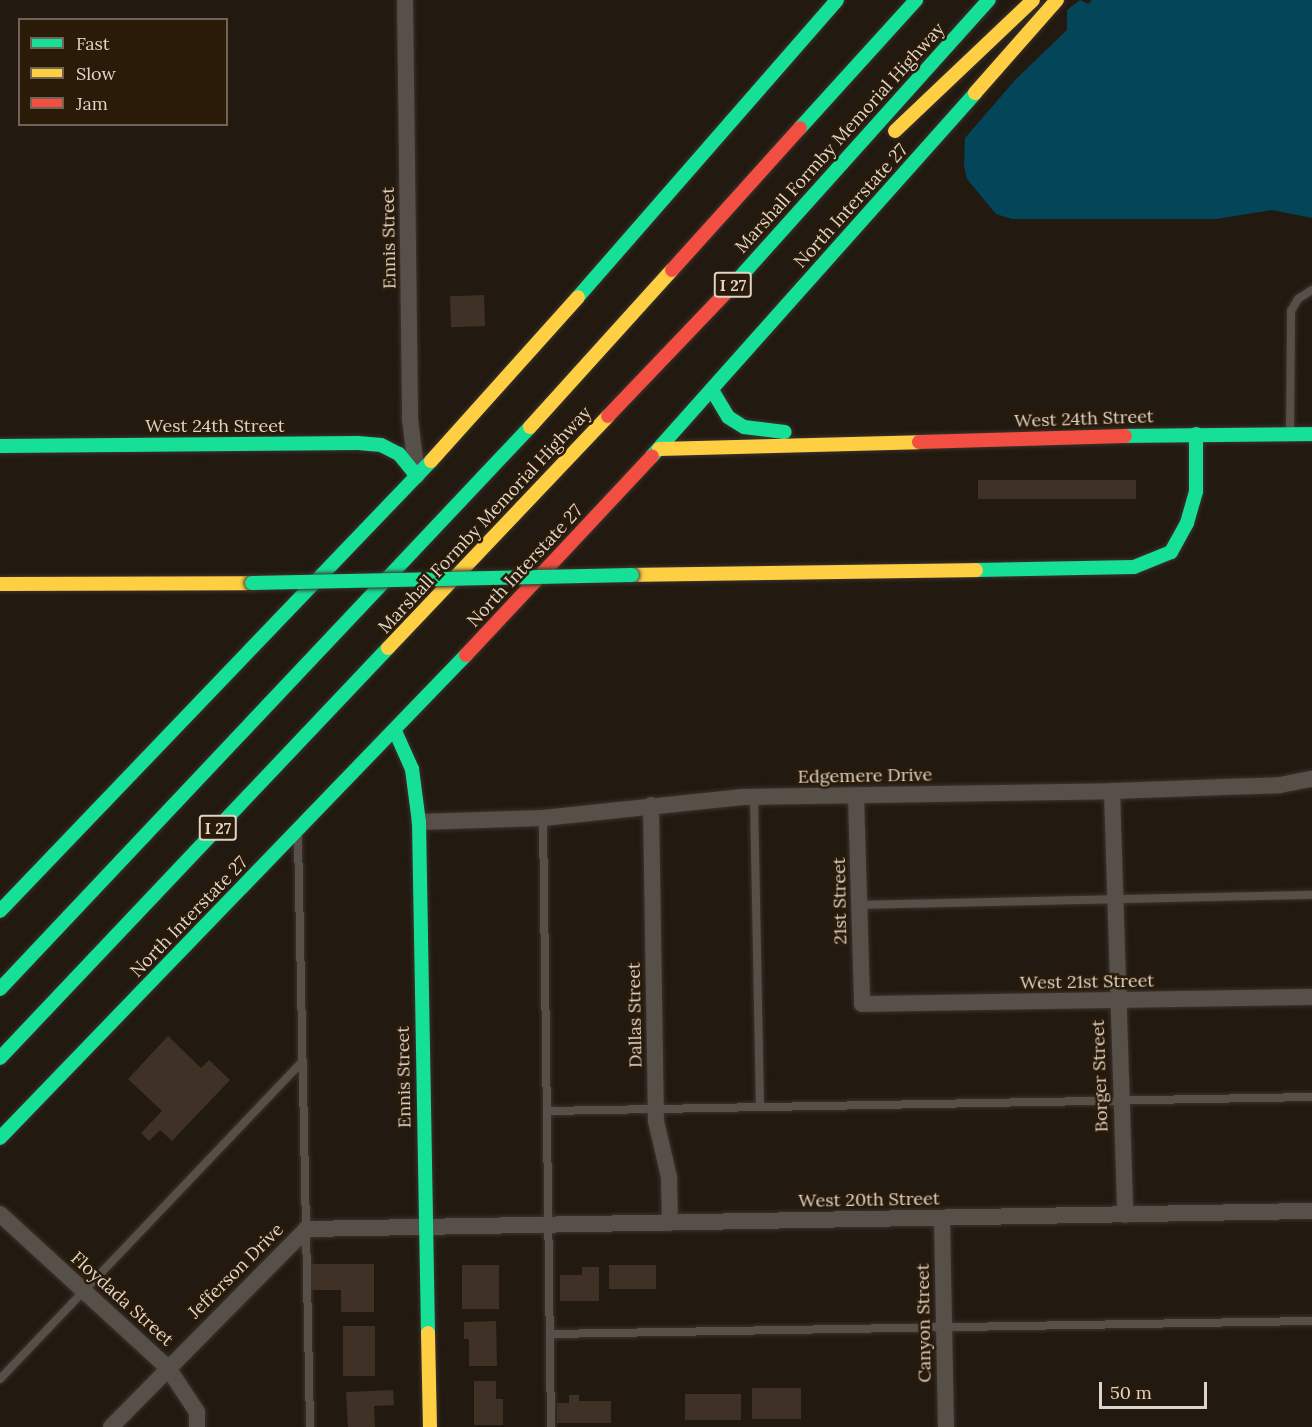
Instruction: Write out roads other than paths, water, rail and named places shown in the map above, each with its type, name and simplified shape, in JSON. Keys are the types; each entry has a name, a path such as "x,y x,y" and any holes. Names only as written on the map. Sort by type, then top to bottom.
{"main road":[{"path":"0,911 417,476 585,290 837,0"},
{"path":"822,102 903,0"},
{"name":"Marshall Formby Memorial Highway","path":"0,989 483,479 916,0"},
{"name":"Marshall Formby Memorial Highway","path":"0,1058 730,288 989,0"},
{"path":"886,140 1033,0"},
{"name":"North Interstate 27","path":"0,1138 395,731 660,449 1057,0"},
{"path":"730,288 868,156"},
{"name":"West 24th Street","path":"712,390 728,417 744,427 765,431 804,432 857,444"},
{"path":"0,584 252,583 1134,567 1170,552 1187,523 1197,491 1196,434"},
{"name":"West 24th Street","path":"660,449 1196,434 1312,434"},
{"name":"West 24th Street","path":"0,446 358,443 381,445 399,454 417,476"},
{"name":"Ennis Street","path":"395,731 412,769 419,822 430,1427"}],"street":[{"name":"Ennis Street","path":"405,0 410,419 417,476"},
{"name":"Edgemere Drive","path":"419,822 543,818 754,796 1112,792 1281,785 1312,779"},
{"name":"Borger Street","path":"1112,792 1125,1215"},
{"name":"21st Street","path":"856,796 862,1004"},
{"name":"Dallas Street","path":"651,805 656,1121 669,1177 670,1223"},
{"name":"West 21st Street","path":"862,1004 1312,997"},
{"name":"West 20th Street","path":"426,1226 1312,1211"},
{"name":"Floydada Street","path":"0,1214 168,1368 197,1412 197,1427"},
{"name":"Canyon Street","path":"942,1219 946,1427"},
{"name":"Jefferson Drive","path":"111,1427 306,1229 426,1226"}],"lane":[{"path":"1290,434 1291,311 1298,299 1312,290"},
{"path":"754,796 760,1107"},
{"path":"543,818 551,1427"},
{"path":"298,832 310,1427"},
{"path":"860,904 1312,895"},
{"path":"0,1379 302,1062"},
{"path":"547,1111 1312,1097"},
{"path":"550,1334 1312,1321"}],"water":[{"path":"1080,0 1088,4 1092,0 1312,0 1312,218 1272,210 1216,219 1012,219 996,214 967,179 964,165 965,138 1016,79 1067,30 1067,10"}]}
